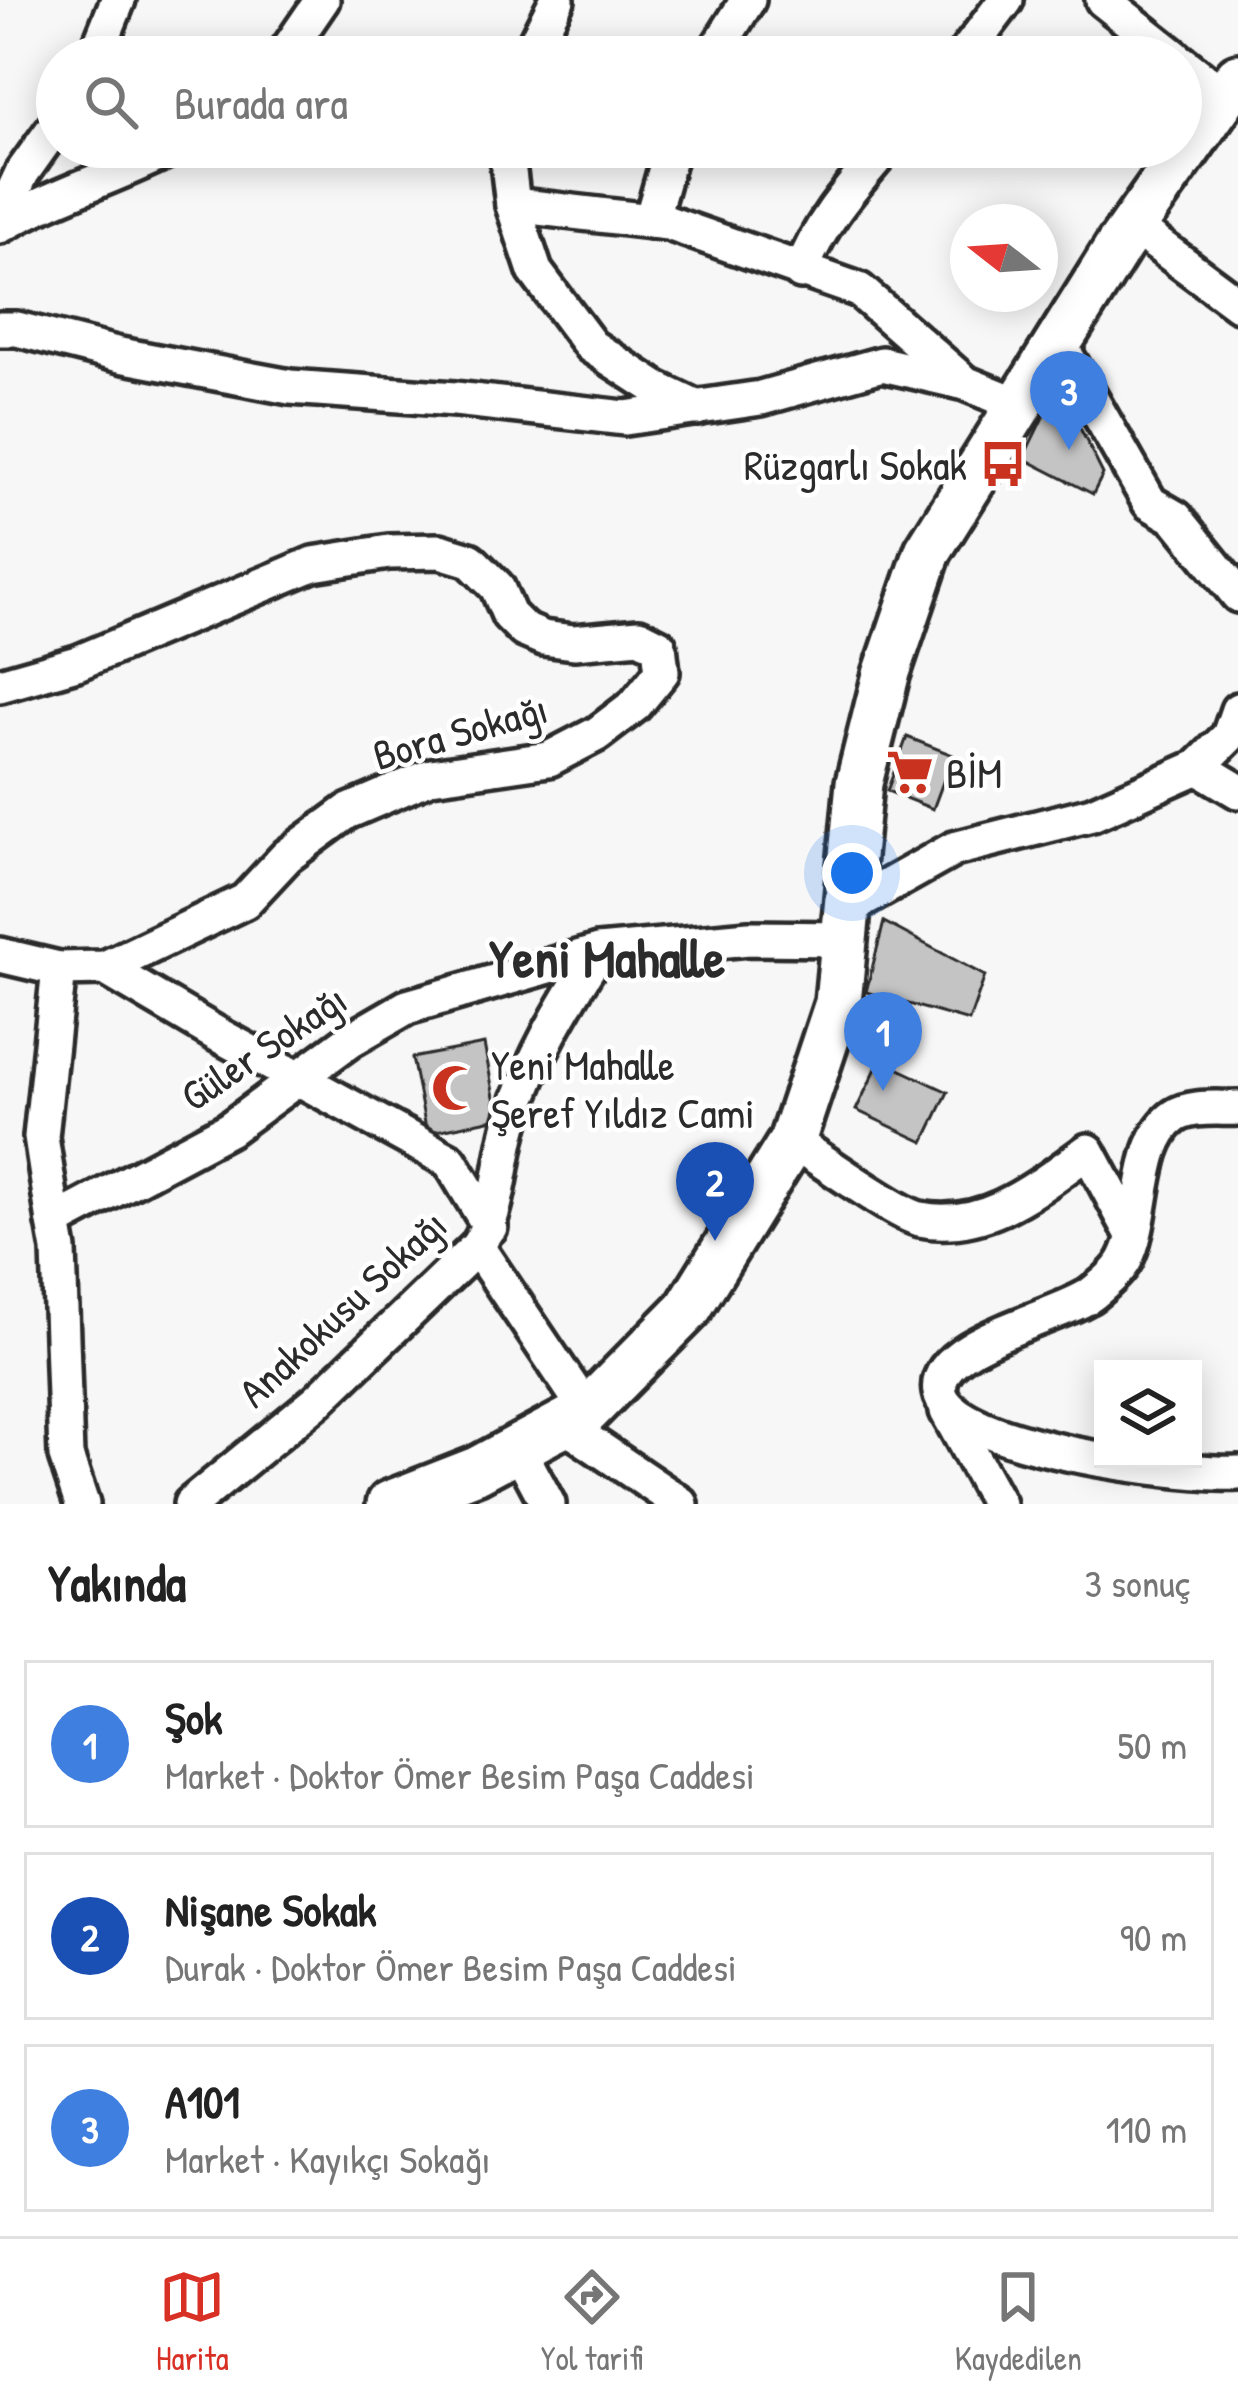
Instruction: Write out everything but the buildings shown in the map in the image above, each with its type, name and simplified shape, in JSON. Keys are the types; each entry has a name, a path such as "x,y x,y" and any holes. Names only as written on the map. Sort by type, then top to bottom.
{"street":[{"path":"103,36 118,0"},
{"path":"297,36 322,0"},
{"path":"539,36 557,0"},
{"path":"725,36 748,0"},
{"path":"979,36 1006,0"},
{"path":"1103,0 1148,36"},
{"path":"1202,72 1231,87 1202,128"},
{"path":"0,223 22,172 36,153"},
{"path":"0,223 135,168"},
{"path":"509,168 513,205 535,272 591,346 656,389 698,408"},
{"path":"651,221 666,168"},
{"path":"801,272 811,245 868,168"},
{"path":"390,1504 477,1470 575,1418 688,1309 792,1141 838,1004 859,783 886,675 928,551 1174,168"},
{"path":"513,205 668,224 859,290 965,383"},
{"path":"1133,226 1238,304"},
{"path":"0,329 290,387 625,418 761,398 882,364 965,383 1019,405"},
{"path":"1059,343 1150,503 1176,518 1238,595"},
{"name":"Bora Sokağı","path":"0,685 77,663 313,564 388,552 440,551 470,560 497,587 509,615 543,638 574,642 639,636 659,646 663,658 662,672 650,688 597,734 550,759 430,776 347,812 286,856 245,901 105,968 59,969"},
{"path":"846,924 954,849 1092,814 1198,767 1229,736 1238,710"},
{"path":"1198,767 1238,791"},
{"name":"Güler Sokağı","path":"54,1222 229,1129 350,1040 407,1007 598,952 846,924"},
{"name":"Anakokusu Sokağı","path":"190,1504 318,1400 483,1237 512,1119 554,1022 598,952"},
{"path":"0,956 59,969 41,1137 60,1272 66,1456 82,1504"},
{"path":"105,968 450,1161 575,1418 681,1504"},
{"path":"998,1504 947,1411 940,1376 950,1363 1019,1323 1090,1295 1125,1261 1152,1144 1163,1127 1178,1114 1238,1108"},
{"path":"792,1141 916,1218 957,1221 1005,1208 1088,1151 1132,1233"},
{"path":"947,1411 968,1424 1112,1463 1208,1475 1238,1473"},
{"path":"518,1448 548,1504"}],"place":[{"name":"A101","path":"1069,450"},
{"name":"Rüzgarlı Sokak","path":"1003,464"},
{"name":"BİM","path":"910,772"},
{"name":"Yeni Mahalle Şeref Yıldız Cami","path":"455,1088"},
{"name":"Şok","path":"883,1091"},
{"name":"Nişane Sokak","path":"715,1241"}],"district":[{"name":"Yeni Mahalle","path":"607,957"}]}
